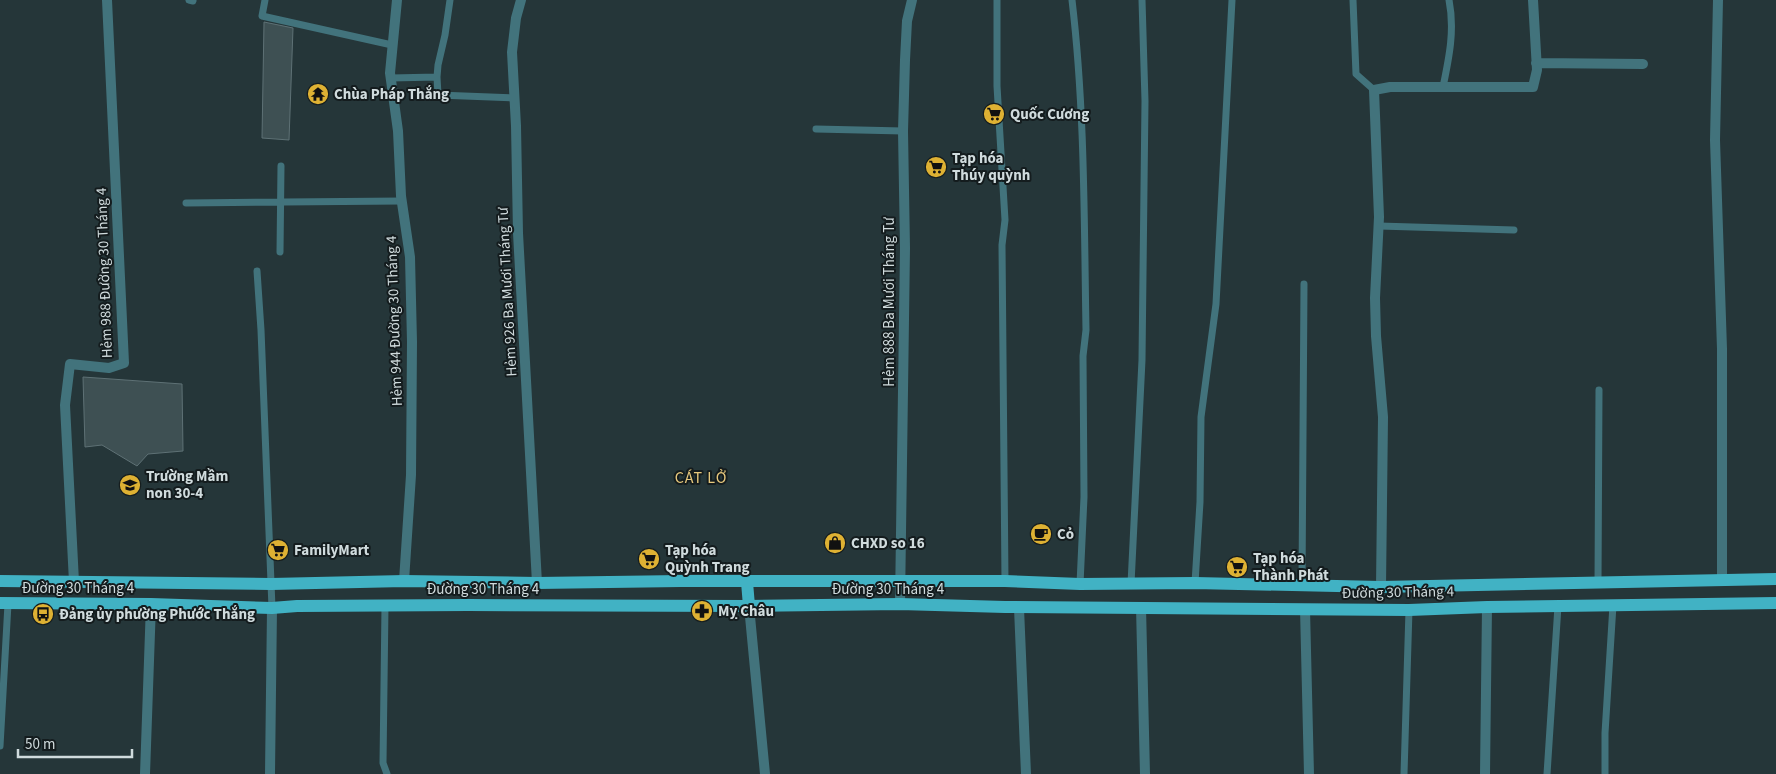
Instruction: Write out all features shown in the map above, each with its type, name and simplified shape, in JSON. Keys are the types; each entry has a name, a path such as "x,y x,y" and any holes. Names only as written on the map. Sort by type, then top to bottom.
{"main road":[{"name":"Đường 30 Tháng 4","path":"0,581 271,584 404,581 537,583 1005,581 1080,584 1195,583 1381,587 1776,579"},
{"path":"747,582 749,606"},
{"path":"1302,586 1305,609"},
{"name":"Đường 30 Tháng 4","path":"4,604 151,604 272,608 297,606 900,604 1019,608 1409,610 1487,607 1776,604"}],"street":[{"name":"Hẻm 988 Đường 30 Tháng 4","path":"74,582 65,405 70,364 109,368 124,363 107,0"},
{"name":"Hẻm 944 Đường 30 Tháng 4","path":"397,0 391,78 398,131 402,201 410,257 412,342 411,475 404,581"},
{"name":"Hẻm 926 Ba Mươi Tháng Tư","path":"521,0 516,18 512,52 516,126 518,233 537,583"},
{"name":"Hẻm 888 Ba Mươi Tháng Tư","path":"900,604 906,248 903,131 905,50 912,0"},
{"path":"1381,587 1383,417 1376,336 1375,298 1379,226 1374,90 1390,87 1533,87 1537,70 1533,0"},
{"path":"1718,0 1715,140 1722,349 1722,581"},
{"path":"1536,63 1643,64"},
{"path":"145,774 151,604"},
{"path":"749,606 765,774"},
{"path":"1485,774 1487,607"},
{"path":"270,774 272,608"},
{"path":"1019,608 1026,774"},
{"path":"1140,608 1145,774"},
{"path":"1305,609 1310,774"}],"lane":[{"path":"265,0 262,16 392,46"},
{"path":"450,0 445,36 438,65 438,95 514,98"},
{"path":"997,0 997,86 1005,220 1002,234 1002,262 1005,581"},
{"path":"1072,0 1078,51 1084,165 1086,330 1083,356 1084,497 1080,584"},
{"path":"1130,584 1142,360 1145,101 1142,0"},
{"path":"1195,583 1200,502 1201,417 1216,304 1232,0"},
{"path":"1353,0 1356,74 1374,90"},
{"path":"1443,87 1451,45 1452,29 1449,0"},
{"path":"391,78 437,77"},
{"path":"816,129 903,131"},
{"path":"280,252 281,166"},
{"path":"186,203 402,201"},
{"path":"1379,226 1514,230"},
{"path":"257,272 272,608"},
{"path":"1302,586 1304,284"},
{"path":"1598,583 1599,390"},
{"path":"0,746 4,604"},
{"path":"1605,774 1605,732 1613,605"},
{"path":"386,606 383,763 387,774"},
{"path":"1548,774 1558,606"},
{"path":"1404,774 1409,610"}],"building":[{"path":"264,22 293,28 289,140 262,138"},
{"path":"83,377 182,384 183,451 148,454 137,466 102,445 85,447"}],"place":[{"name":"Chùa Pháp Thắng","path":"318,94"},
{"name":"Quốc Cương","path":"994,114"},
{"name":"Tạp hóa Thúy quỳnh","path":"936,167"},
{"name":"Trường Mầm non 30-4","path":"130,485"},
{"name":"Cỏ","path":"1041,534"},
{"name":"CHXD so 16","path":"835,543"},
{"name":"FamilyMart","path":"278,550"},
{"name":"Tạp hóa Quỳnh Trang","path":"649,559"},
{"name":"Tạp hóa Thành Phát","path":"1237,567"},
{"name":"Mỵ Châu","path":"702,611"},
{"name":"Đảng ủy phường Phước Thắng","path":"43,614"}],"district":[{"name":"CÁT LỞ","path":"701,477"}]}
